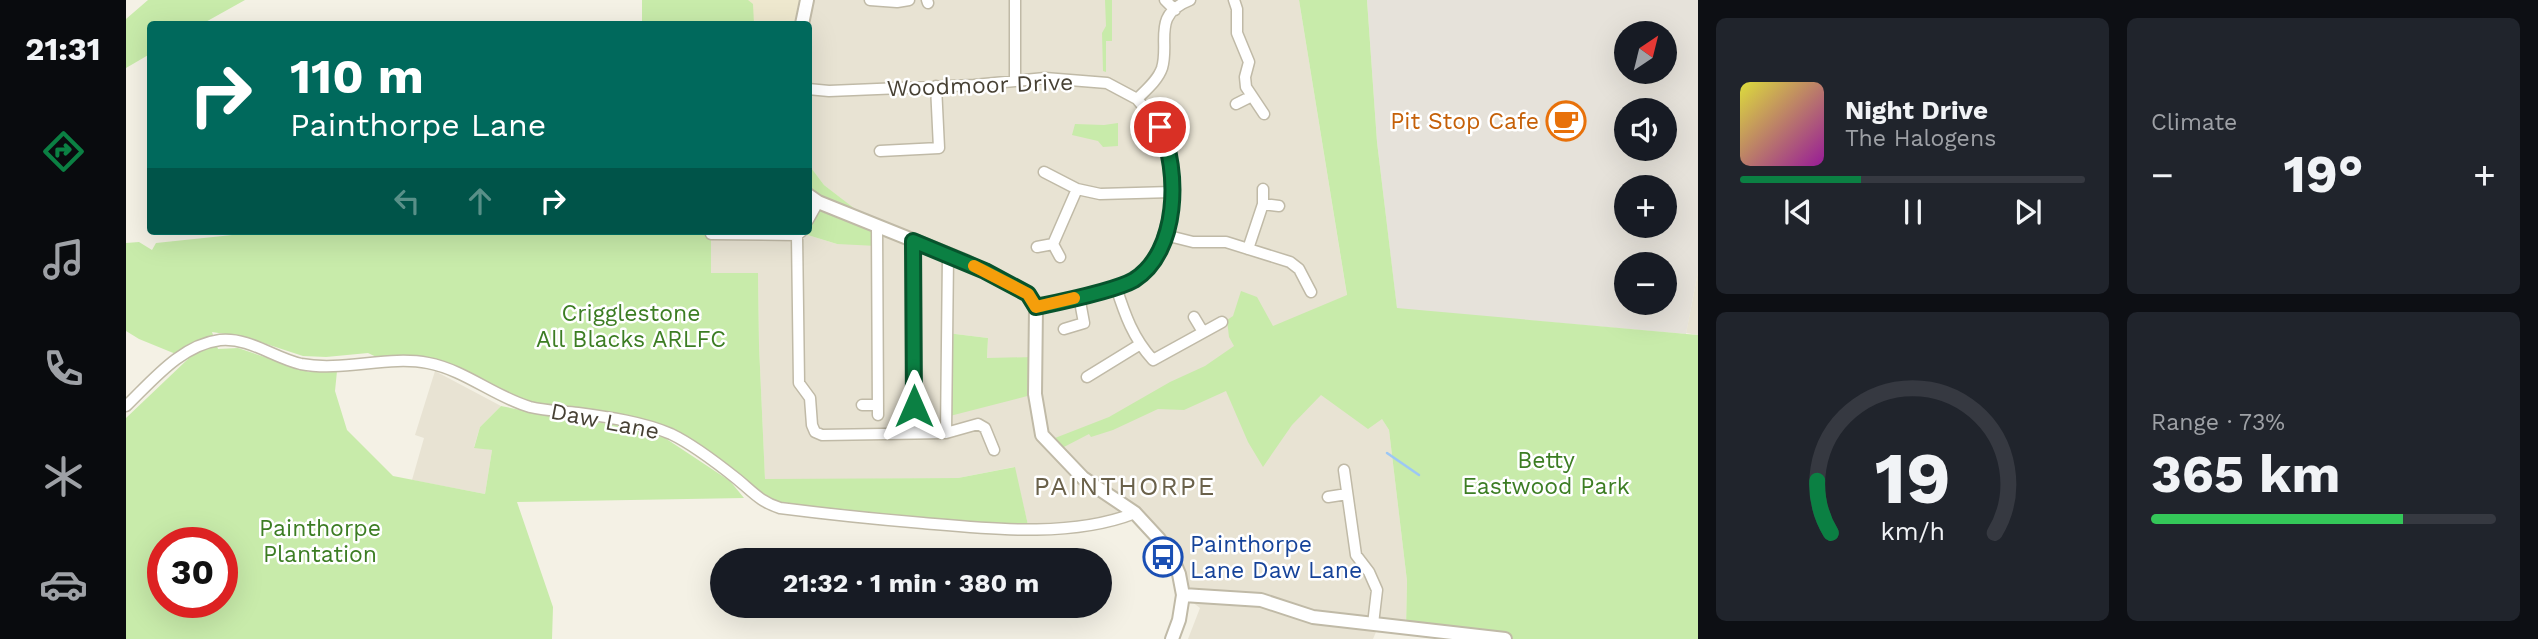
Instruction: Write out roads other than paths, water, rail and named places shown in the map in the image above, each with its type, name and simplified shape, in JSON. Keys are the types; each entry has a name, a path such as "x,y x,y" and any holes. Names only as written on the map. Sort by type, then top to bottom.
{"street":[{"path":"803,21 807,0"},
{"path":"870,0 909,0"},
{"path":"1015,0 1015,80"},
{"path":"1165,0 1175,10"},
{"path":"1138,99 1161,70 1163,32 1167,20 1175,10 1190,0"},
{"path":"1234,0 1237,9 1237,33 1249,62 1245,77 1250,97 1264,114"},
{"name":"Woodmoor Drive","path":"812,89 974,85 1055,79 1107,83 1138,99 1160,127 1168,145 1172,192 1166,235 1154,259 1136,278 1116,287 1036,307"},
{"path":"880,151 939,148 936,86"},
{"path":"1236,104 1250,97"},
{"path":"1044,172 1077,189 1100,194 1172,192"},
{"path":"1053,244 1077,189"},
{"path":"1248,249 1264,204 1263,189"},
{"path":"813,198 985,271 1028,294 1036,307 1035,394 1042,435 1083,478 1135,513 1159,539 1174,562 1183,595 1179,620 1172,639"},
{"path":"1264,204 1279,206"},
{"path":"862,405 878,410 877,226"},
{"path":"800,235 797,346 799,383 810,398 815,432 822,435 946,433 978,424 985,428 994,450"},
{"path":"1166,235 1193,242 1226,242 1290,262 1306,271 1311,292"},
{"path":"913,241 914,433"},
{"path":"1037,247 1053,244"},
{"path":"1053,244 1060,257"},
{"path":"946,433 948,255"},
{"path":"1116,287 1126,320 1139,345 1153,360 1222,322"},
{"path":"1064,329 1084,323 1079,296"},
{"path":"1194,317 1203,332"},
{"name":"Daw Lane","path":"126,406 176,360 197,347 222,340 235,341 302,364 329,366 428,363 450,370 532,408 605,418 653,429 671,435 701,453 740,482 757,499 780,508 948,525 1029,530 1111,522 1135,513"},
{"path":"1087,377 1096,366 1139,345"},
{"path":"1344,470 1356,555 1369,572 1377,590 1373,625"},
{"path":"1328,497 1347,494"},
{"path":"1183,595 1261,600 1313,617 1505,639"}],"waterway":[{"path":"1387,453 1419,475"}],"place":[{"name":"Pit Stop Cafe","path":"1566,121"},
{"name":"Painthorpe Lane Daw Lane","path":"1163,557"}],"district":[{"name":"PAINTHORPE","path":"1125,486"}],"park label":[{"name":"Crigglestone All Blacks ARLFC","path":"631,326"},
{"name":"Betty Eastwood Park","path":"1546,473"},
{"name":"Painthorpe Plantation","path":"320,541"}]}
